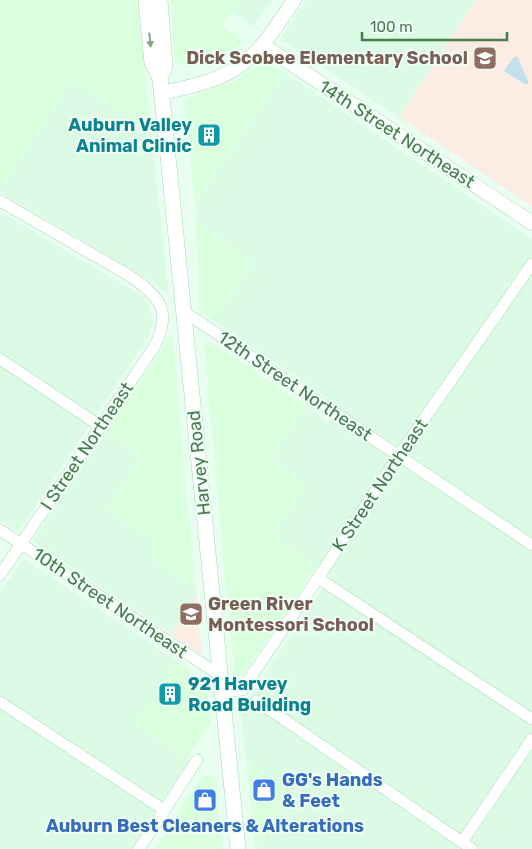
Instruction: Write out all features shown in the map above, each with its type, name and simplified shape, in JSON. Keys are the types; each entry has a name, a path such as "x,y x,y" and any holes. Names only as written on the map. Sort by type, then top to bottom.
{"main road":[{"name":"Harvey Road","path":"146,0 152,63 160,78 162,93 238,849"},
{"name":"Harvey Road","path":"160,0 165,67 160,78"}],"street":[{"path":"162,93 199,85 216,79 242,64 263,45 294,0"},
{"name":"14th Street Northeast","path":"263,45 532,223"},
{"name":"I Street Northeast","path":"0,200 143,285 158,302 163,324 154,347 0,575"},
{"name":"K Street Northeast","path":"222,692 242,690 399,455 532,264"},
{"name":"12th Street Northeast","path":"183,311 532,545"},
{"path":"0,359 100,426"},
{"name":"10th Street Northeast","path":"0,530 221,676"},
{"path":"318,578 532,719"},
{"path":"257,701 472,849"},
{"path":"0,702 164,810"},
{"path":"462,842 532,738"},
{"path":"139,849 197,760"}],"shaded area":[{"path":"0,0 137,0 151,130 148,130 72,79 0,187"},
{"path":"170,0 239,0 222,26 243,40 222,57 191,67 184,67 175,60"},
{"path":"239,0 272,0 253,27 231,12"},
{"path":"306,0 476,0 399,117 280,39"},
{"name":"Dick Scobee Elementary School","path":"476,0 532,0 532,206 399,117"},
{"path":"517,56 529,83 526,85 504,71 513,58"},
{"path":"270,64 284,72 195,202 184,103 186,98 238,79 254,67"},
{"path":"284,72 532,239 532,849 255,849 255,846 289,792 246,761 241,710 331,576 271,536 306,485 269,459 305,406 329,423 340,407 213,320 253,262 196,223 195,202"},
{"path":"72,79 148,130 151,130 169,294 149,280 0,192 0,187"},
{"path":"0,212 144,297 150,310 153,324 149,336 18,532 0,520"},
{"path":"196,223 252,261 213,320 199,308"},
{"path":"172,334 195,588 150,557 158,544 107,510 143,456 106,432"},
{"path":"209,341 305,406 269,459 306,485 272,536 317,566 245,672 238,675 234,671 204,345"},
{"path":"106,432 143,456 107,510 159,544 150,557 195,588 197,594 171,634 33,541"},
{"path":"25,560 177,662 136,723 189,761 131,849 0,849 0,594 22,561"},
{"name":"Green River Montessori School","path":"197,594 201,653 198,653 171,634"},
{"path":"177,662 206,682 211,722 187,758 135,723"},
{"path":"246,761 289,792 255,846"},
{"path":"216,775 222,849 155,849 194,788 204,776"}],"place":[{"name":"Dick Scobee Elementary School","path":"485,58"},
{"name":"Auburn Valley Animal Clinic","path":"209,135"},
{"name":"Green River Montessori School","path":"191,614"},
{"name":"921 Harvey Road Building","path":"170,694"},
{"name":"GG's Hands & Feet","path":"264,790"},
{"name":"Auburn Best Cleaners & Alterations","path":"205,800"}]}
